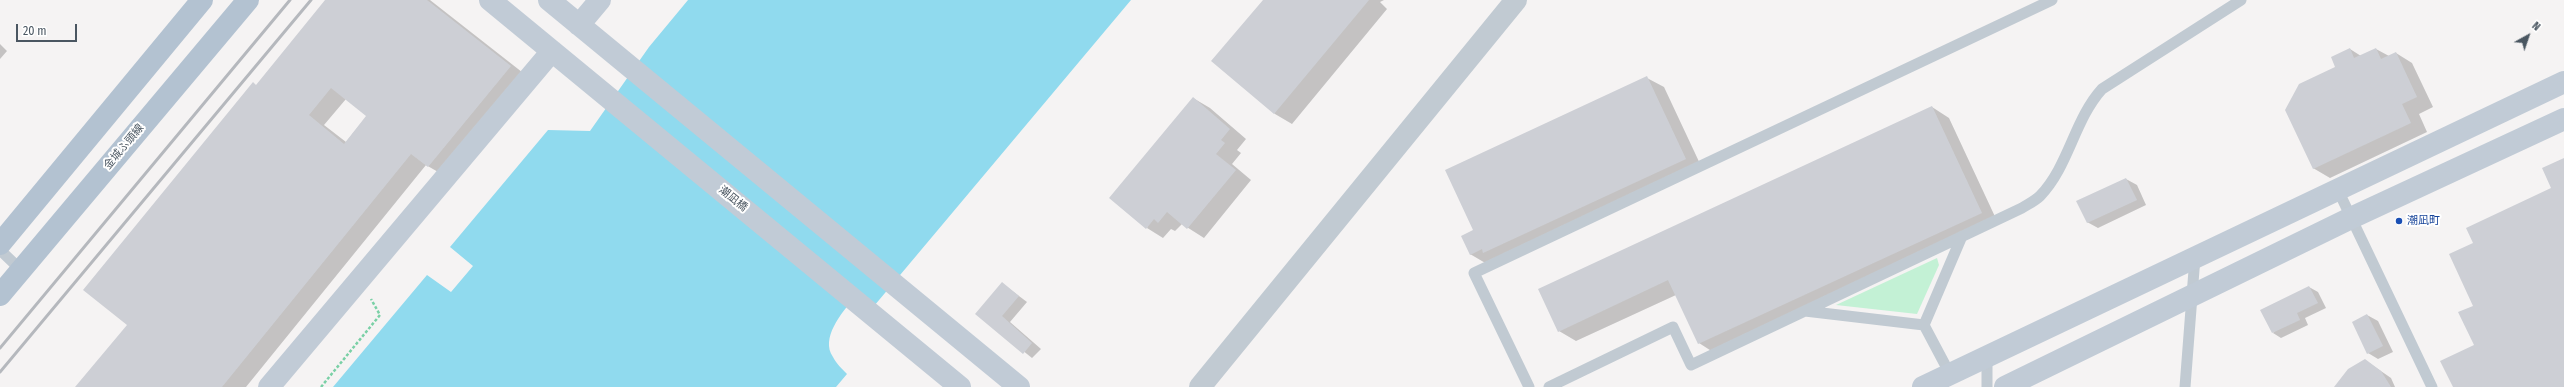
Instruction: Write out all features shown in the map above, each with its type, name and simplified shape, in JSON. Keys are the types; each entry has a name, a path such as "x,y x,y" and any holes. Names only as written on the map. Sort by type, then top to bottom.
{"main road":[{"path":"0,244 202,0"},
{"name":"金城ふ頭線","path":"0,295 248,0"}],"street":[{"name":"潮凪橋","path":"490,0 960,387"},
{"path":"548,0 1019,387"},
{"path":"579,25 600,0"},
{"path":"1200,387 1516,0"},
{"path":"269,387 552,51"},
{"path":"1923,387 2337,188 2564,82"},
{"path":"2005,387 2351,218 2564,119"}],"lane":[{"path":"1529,387 1474,274 2052,0"},
{"path":"1549,387 1673,327 1692,365 2022,208 2039,196 2053,178 2091,101 2102,89 2241,0"},
{"path":"2337,188 2432,387"},
{"path":"1924,324 1962,236"},
{"path":"0,250 21,270"},
{"path":"2185,387 2195,257"},
{"path":"1804,311 1924,324"},
{"path":"1924,324 1950,374"},
{"path":"1987,357 1987,387"}],"path":[{"path":"321,387 380,315 360,280"}],"green space":[{"path":"1937,258 1939,265 1917,314 1836,305"}],"water":[{"path":"688,0 1131,0 869,312 853,299 843,311 834,326 829,342 833,357 837,364 847,374 836,387 333,387 427,275 451,292 473,266 450,247 548,130 590,131 649,47"}],"building":[{"path":"325,0 427,0 511,66 428,167 411,154 222,387 75,387 127,325 83,290 253,82 256,85","holes":["331,88 366,116 344,144 309,115"]},
{"path":"1263,0 1369,0 1274,114 1211,61"},
{"path":"2350,48 2354,58 2376,48 2381,59 2396,52 2417,97 2402,104 2411,123 2313,169 2285,110 2299,84 2335,67 2331,57"},
{"path":"1647,76 1686,159 1483,253 1482,249 1470,255 1461,236 1473,230 1445,170"},
{"path":"1193,97 1230,129 1221,140 1225,143 1216,154 1236,170 1187,229 1167,212 1158,223 1154,219 1146,229 1109,198"},
{"path":"1932,106 1982,213 1698,344 1668,280 1558,332 1538,289"},
{"path":"2564,158 2564,387 2453,387 2440,361 2474,345 2458,312 2473,306 2449,254 2473,243 2466,228 2551,188 2542,168"},
{"path":"2126,178 2137,200 2087,223 2076,201"},
{"path":"1002,282 1019,296 1002,316 1032,343 1023,354 975,314"},
{"path":"2309,286 2318,303 2297,313 2300,320 2272,333 2260,310"},
{"path":"2367,314 2383,346 2367,354 2352,322"},
{"path":"2365,359 2381,371 2391,387 2334,387 2348,369"}],"railway":[{"path":"0,348 290,0"},
{"path":"0,372 311,0"}],"place":[{"name":"潮凪町","path":"2399,221"}]}
